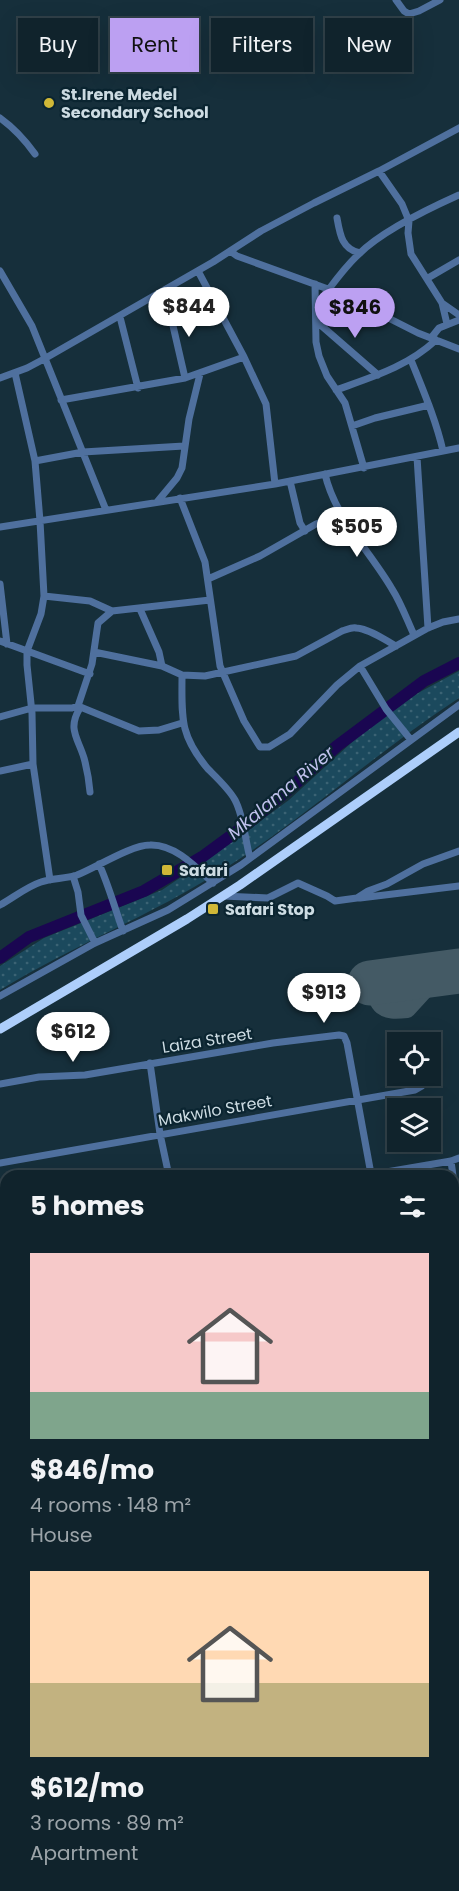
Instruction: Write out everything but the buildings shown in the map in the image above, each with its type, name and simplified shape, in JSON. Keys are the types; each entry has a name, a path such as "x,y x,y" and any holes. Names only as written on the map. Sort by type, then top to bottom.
{"highway":[{"path":"0,1029 223,896 294,849 459,732"}],"street":[{"path":"396,0 409,14 440,0"},
{"path":"0,118 23,138 35,154"},
{"path":"0,378 44,359 198,271 288,216 459,128"},
{"path":"379,171 402,204 409,221 411,254 442,303 447,324"},
{"path":"329,289 360,253 376,241 459,195"},
{"path":"337,218 343,243 348,249 360,253"},
{"path":"230,251 245,259 329,289 459,349"},
{"path":"428,278 459,260"},
{"path":"0,271 32,326 106,510"},
{"path":"198,271 244,357 266,405 275,484"},
{"path":"315,284 316,342 319,356 327,376 345,403 364,468"},
{"path":"442,303 459,315"},
{"path":"168,304 185,378"},
{"path":"120,316 138,388"},
{"path":"336,390 411,360 434,339 439,328 459,320"},
{"path":"316,321 378,375"},
{"path":"61,400 185,378 244,357"},
{"path":"411,360 438,430 443,452"},
{"path":"15,372 35,461 40,521 44,596 41,614 27,651 32,708 33,765 50,880"},
{"path":"157,502 181,473 184,446 200,374"},
{"path":"352,426 429,405"},
{"path":"35,461 83,452 184,446"},
{"path":"0,527 275,484 459,448"},
{"path":"417,457 428,628"},
{"path":"325,474 342,515 393,590 414,635"},
{"path":"290,481 300,523 305,531"},
{"path":"180,498 199,545 208,579 215,640 222,673 244,721 260,747 269,747 290,734 337,685 360,666 428,628 459,619"},
{"path":"208,579 261,556 316,524 342,515"},
{"path":"0,584 3,643 90,674"},
{"path":"44,596 90,601 112,611 210,600"},
{"path":"140,609 159,652 162,666"},
{"path":"90,792 84,757 74,727 90,674 98,623 112,611"},
{"path":"94,652 162,666 182,675 205,676 296,656 350,628 366,631 396,646"},
{"path":"360,666 386,709 411,740"},
{"path":"182,675 182,723 192,748 236,802 250,858"},
{"path":"0,996 95,943 168,910 213,883 459,705"},
{"path":"0,717 32,708 79,707 139,730 159,730 182,723"},
{"path":"0,771 33,765"},
{"path":"0,905 35,884 73,876 135,848 150,844 168,848 192,863 213,883"},
{"path":"357,898 423,864 459,851"},
{"path":"99,864 123,931"},
{"path":"73,876 81,915 95,943"},
{"path":"223,896 268,898 298,883 335,901 459,886"},
{"name":"Laiza Street","path":"150,1063 273,1043 344,1036 348,1043 358,1100 366,1170"},
{"path":"0,1084 39,1077 96,1073 150,1063 168,1170"},
{"name":"Makwilo Street","path":"0,1163 415,1090 422,1086"},
{"path":"412,1170 459,1158"},
{"path":"451,1161 452,1170"}],"shaded area":[{"path":"459,671 459,698 254,849 197,886 0,990 0,966 44,938 162,890 289,800 363,732 418,693"}],"waterway":[{"name":"Mkalama River","path":"0,958 29,937 144,891 202,857 251,821 337,746 424,681 459,663"}],"taxiway":[{"path":"373,983 382,1006 392,1010 407,1009 439,974"}],"runway":[{"path":"370,983 459,971"}],"place":[{"name":"St.Irene Medel Secondary School","path":"49,103"},
{"name":"Safari","path":"167,870"},
{"name":"Safari Stop","path":"213,909"}]}
